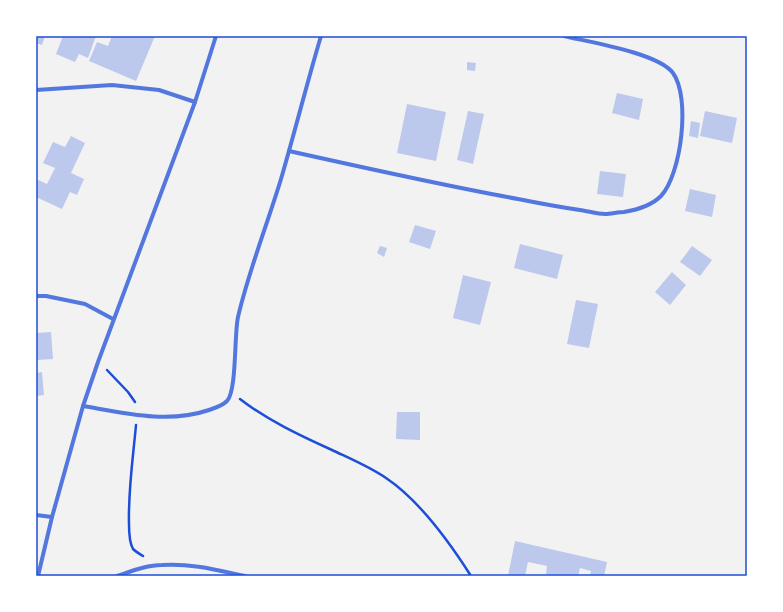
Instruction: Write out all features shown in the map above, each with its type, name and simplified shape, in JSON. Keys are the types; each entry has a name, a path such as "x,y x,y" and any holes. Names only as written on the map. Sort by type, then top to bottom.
{"street":[{"path":"38,576 52,517 83,406 113,318 195,102 216,36"},
{"path":"83,406 137,415 166,417 197,414 217,408 228,400 231,393 238,319 246,286 289,151 303,95 321,36"},
{"path":"289,151 396,175 559,207 606,214 644,206 660,197 669,185 672,178 678,156 681,131 683,105 681,89 673,73 658,62 628,52 564,36"},
{"path":"36,90 112,85 159,90 195,102"},
{"path":"36,296 46,296 85,304 113,318"},
{"path":"36,515 52,517"},
{"path":"117,576 136,569 161,565 184,564 244,576"}],"path":[{"path":"98,362 132,398 136,405 137,415 129,496 131,544 136,552 161,565"},
{"path":"231,393 277,423 364,465 404,491 441,533 460,558 471,576"}],"building":[{"path":"36,36 45,36 42,45 36,43"},
{"path":"63,36 96,36 88,58 79,54 75,62 56,54"},
{"path":"112,36 155,36 136,81 89,61 97,42 108,46"},
{"path":"467,62 476,63 475,71 467,70"},
{"path":"617,93 643,99 639,120 612,113"},
{"path":"407,104 446,112 436,161 397,153"},
{"path":"468,111 484,114 473,164 457,160"},
{"path":"705,111 737,118 732,143 700,136"},
{"path":"691,121 700,123 698,138 689,136"},
{"path":"71,136 85,143 71,173 84,179 77,195 70,192 62,209 36,197 36,179 47,184 55,168 43,163 53,142 65,147"},
{"path":"600,171 626,174 623,197 597,194"},
{"path":"690,189 716,195 712,217 685,211"},
{"path":"415,225 436,231 430,249 409,242"},
{"path":"520,244 563,255 557,279 514,268"},
{"path":"380,246 387,248 384,257 377,253"},
{"path":"692,246 712,260 700,276 680,262"},
{"path":"672,272 686,285 670,305 655,292"},
{"path":"463,275 491,282 480,325 453,318"},
{"path":"576,300 598,304 589,348 567,344"},
{"path":"51,332 53,359 36,360 36,333"},
{"path":"42,372 44,395 36,396 36,373"},
{"path":"397,412 420,412 420,440 396,439"},
{"path":"515,541 607,562 604,576 590,576 591,571 580,568 578,576 555,576 546,574 547,566 528,562 525,576 508,576"}]}
